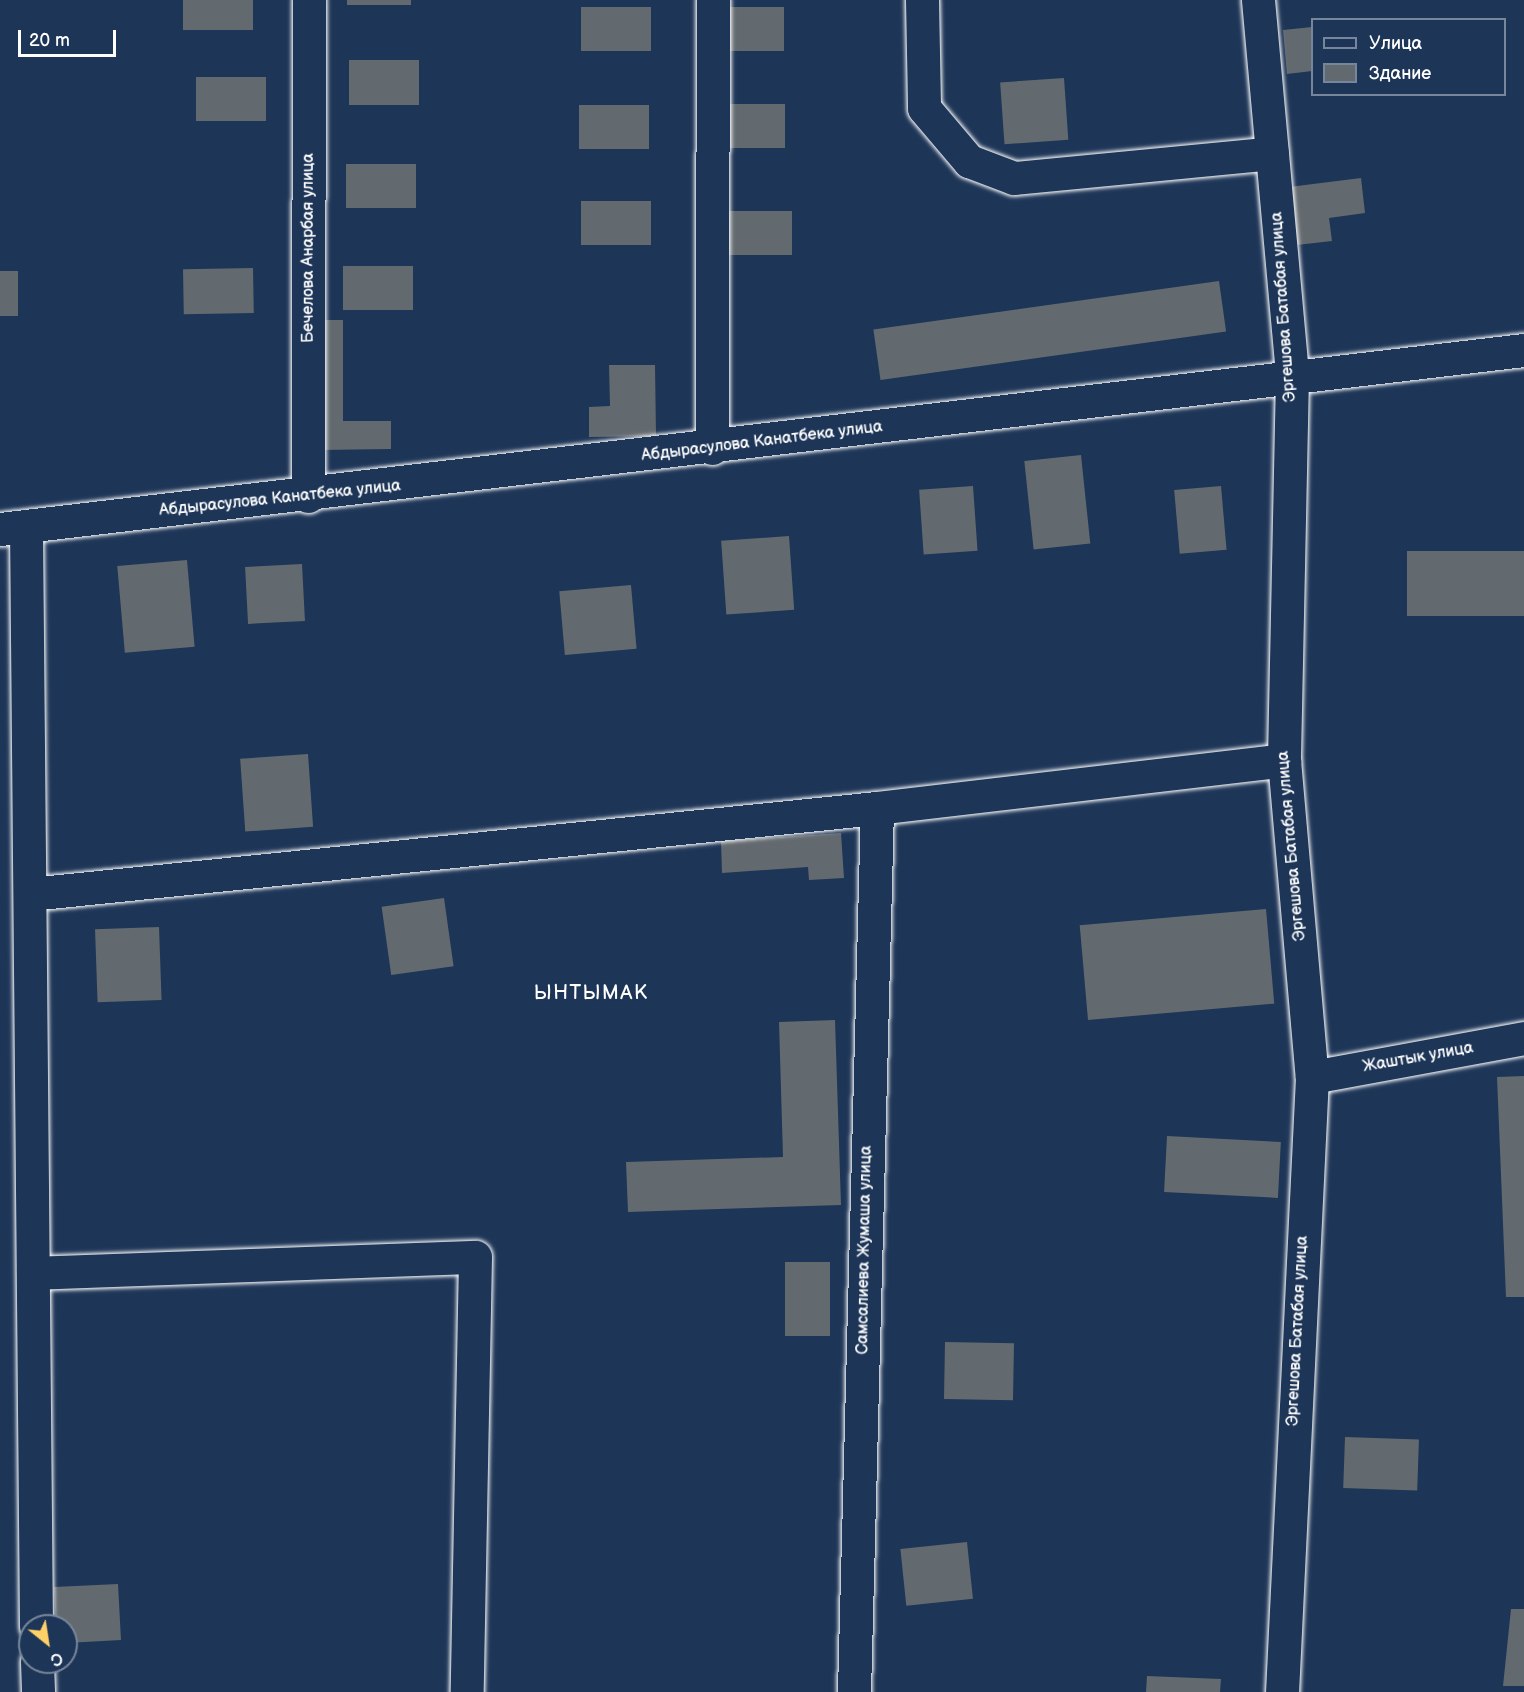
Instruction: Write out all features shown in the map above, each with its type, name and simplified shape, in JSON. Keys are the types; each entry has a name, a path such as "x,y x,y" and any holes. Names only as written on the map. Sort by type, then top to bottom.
{"street":[{"name":"Бечелова Анарбая улица","path":"308,496 309,0"},
{"path":"712,448 713,0"},
{"path":"922,0 924,108 969,161 1014,178 1272,153"},
{"name":"Эргешова Батабая улица","path":"1258,0 1292,376 1284,760 1312,1077 1282,1692"},
{"name":"Абдырасулова Канатбека улица","path":"13,528 308,496 1292,376 1524,350"},
{"path":"13,528 30,894 36,1614"},
{"path":"30,894 877,808 1284,760"},
{"name":"Самсалиева Жумаша улица","path":"854,1692 877,808"},
{"name":"Жаштык улица","path":"1312,1077 1524,1038"},
{"path":"33,1273 475,1257 467,1692"},
{"path":"37,1674 38,1692"}],"building":[{"path":"183,0 253,0 253,30 183,30"},
{"path":"347,0 411,0 411,5 347,5"},
{"path":"581,7 651,7 651,51 581,51"},
{"path":"714,7 784,7 784,51 714,51"},
{"path":"1311,27 1311,71 1287,74 1283,30"},
{"path":"349,60 419,60 419,105 349,105"},
{"path":"196,77 266,77 266,121 196,121"},
{"path":"1064,78 1068,140 1004,144 1000,82"},
{"path":"715,104 785,104 785,148 715,148"},
{"path":"579,105 649,105 649,149 579,149"},
{"path":"346,164 416,164 416,208 346,208"},
{"path":"1361,178 1365,213 1329,218 1332,241 1288,246 1281,188"},
{"path":"581,201 651,201 651,245 581,245"},
{"path":"722,211 792,211 792,255 722,255"},
{"path":"343,266 413,266 413,310 343,310"},
{"path":"253,268 254,313 184,314 183,269"},
{"path":"0,271 18,271 18,316 0,316"},
{"path":"1219,281 1226,332 880,380 873,330"},
{"path":"318,320 343,320 343,421 391,421 391,449 318,450"},
{"path":"609,365 655,365 656,436 589,437 589,407 610,406"},
{"path":"1081,455 1090,544 1034,549 1024,461"},
{"path":"973,486 978,551 924,555 919,490"},
{"path":"1221,486 1227,550 1180,554 1174,490"},
{"path":"789,536 794,610 726,615 721,541"},
{"path":"1407,551 1524,551 1524,616 1407,616"},
{"path":"187,560 195,647 125,653 117,566"},
{"path":"302,564 305,621 248,624 245,567"},
{"path":"631,585 637,649 565,655 559,591"},
{"path":"308,754 313,827 245,832 240,759"},
{"path":"841,833 844,878 809,880 808,867 722,873 721,841"},
{"path":"444,898 454,966 391,975 382,907"},
{"path":"1266,909 1274,1004 1088,1020 1080,925"},
{"path":"159,927 162,1000 98,1002 95,929"},
{"path":"835,1020 841,1205 628,1212 626,1162 783,1157 779,1022"},
{"path":"1524,1076 1524,1297 1506,1297 1497,1077"},
{"path":"1167,1136 1281,1142 1278,1198 1164,1192"},
{"path":"785,1262 830,1262 830,1336 785,1336"},
{"path":"945,1342 1014,1343 1013,1400 944,1399"},
{"path":"1345,1437 1419,1440 1417,1491 1343,1488"},
{"path":"967,1542 973,1599 906,1606 900,1549"},
{"path":"118,1584 121,1640 78,1642 78,1614 55,1614 54,1587"},
{"path":"1511,1609 1524,1609 1524,1686 1503,1686"},
{"path":"1147,1676 1221,1679 1220,1692 1146,1692"}],"district":[{"name":"ЫНТЫМАК","path":"591,993"}]}
